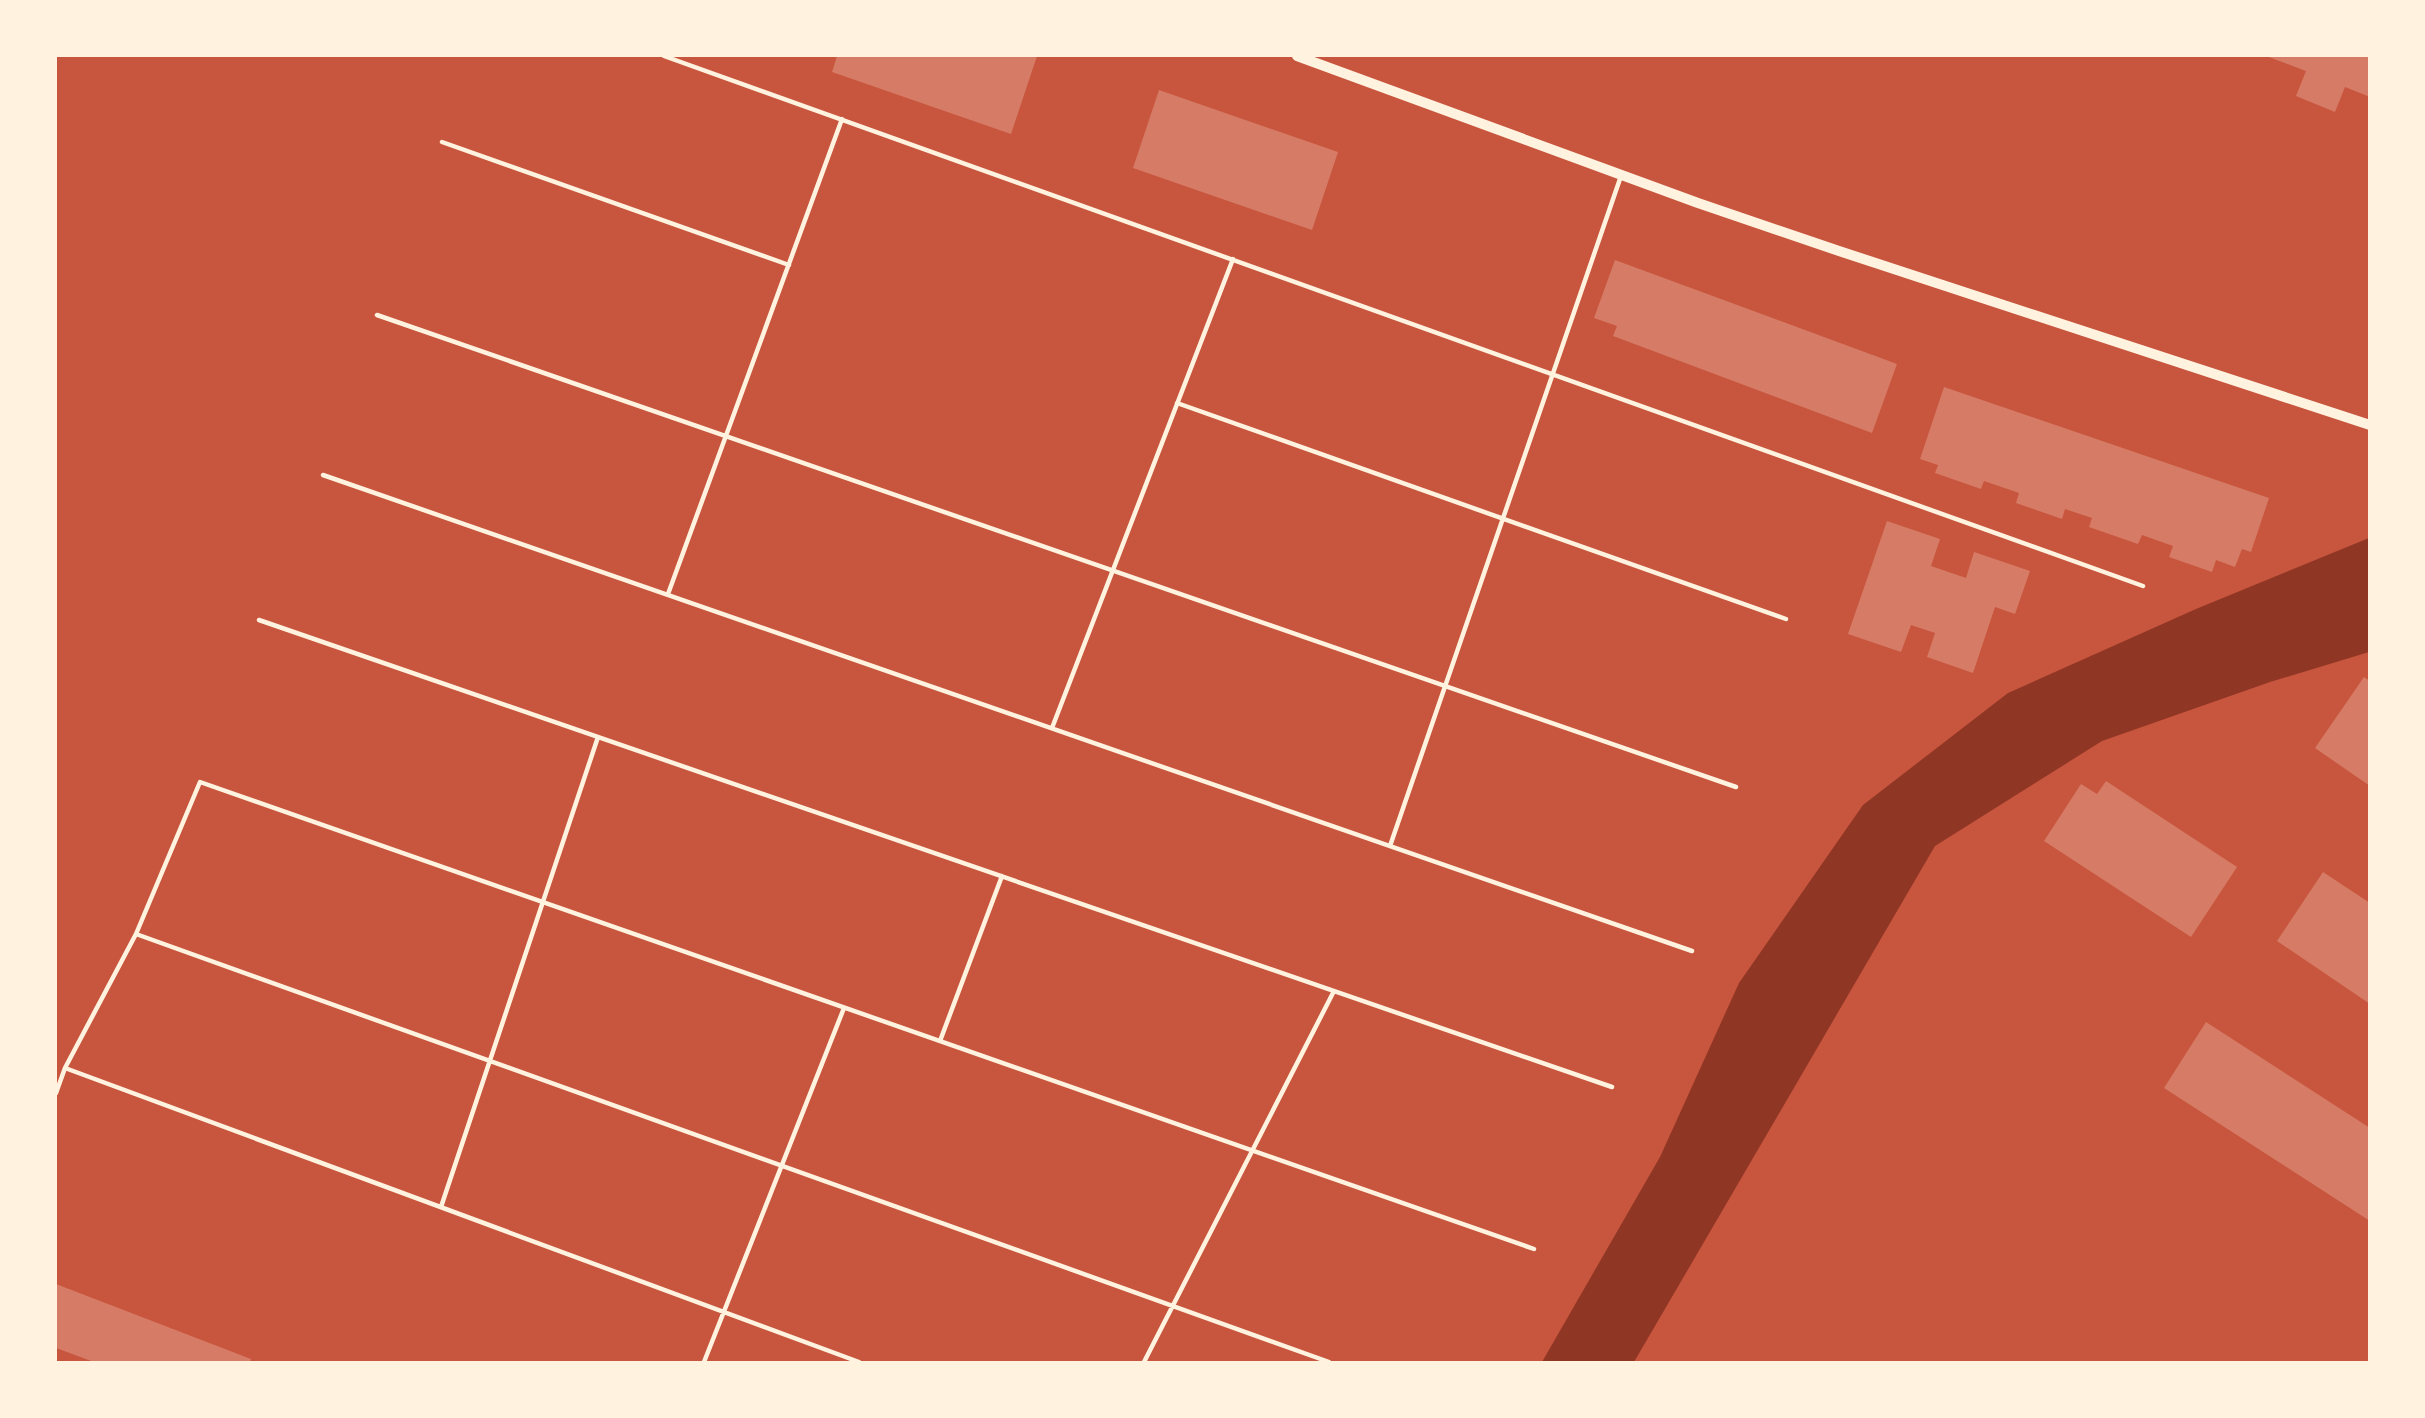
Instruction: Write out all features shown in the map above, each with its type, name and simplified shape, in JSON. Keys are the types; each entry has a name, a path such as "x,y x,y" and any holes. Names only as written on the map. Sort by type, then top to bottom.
{"street":[{"path":"1297,56 1828,248 2370,425"}],"lane":[{"path":"664,56 2143,586"},
{"path":"668,594 842,119"},
{"path":"442,142 789,265"},
{"path":"1389,846 1622,174"},
{"path":"1052,728 1233,259"},
{"path":"377,315 1736,787"},
{"path":"1177,403 1786,620"},
{"path":"323,475 1692,951"},
{"path":"259,620 1612,1088"},
{"path":"441,1207 598,737"},
{"path":"56,1093 65,1068 136,934 200,782 1534,1249"},
{"path":"940,1041 1002,876"},
{"path":"136,934 1329,1362"},
{"path":"1144,1362 1334,991"},
{"path":"704,1362 844,1008"},
{"path":"65,1068 859,1362"}],"shaded area":[{"path":"2369,538 2369,652 2270,682 2102,741 1935,846 1634,1362 1542,1362 1660,1157 1739,983 1863,805 2008,693 2196,609"}],"building":[{"path":"837,56 1037,56 1011,134 832,72"},
{"path":"2266,56 2370,56 2370,97 2345,87 2335,112 2296,96 2306,71"},
{"path":"1159,90 1338,152 1312,230 1133,168"},
{"path":"1615,260 1897,364 1872,433 1613,336 1617,326 1594,318"},
{"path":"1944,387 2269,498 2251,552 2242,549 2235,567 2216,560 2212,572 2169,557 2173,546 2142,535 2138,544 2089,527 2092,518 2065,509 2062,519 2016,503 2019,493 1984,481 1981,489 1935,473 1938,465 1920,459"},
{"path":"1887,521 1940,539 1931,566 1966,578 1974,552 2030,571 2015,614 1995,607 1973,673 1927,657 1935,633 1911,625 1901,652 1848,634"},
{"path":"2364,677 2370,681 2370,786 2315,748"},
{"path":"2106,781 2237,867 2191,937 2044,841 2081,784 2097,794"},
{"path":"2323,872 2370,903 2370,1004 2277,941"},
{"path":"2206,1022 2370,1128 2370,1221 2164,1088"},
{"path":"56,1284 251,1359 250,1362 94,1362 56,1348"}]}
